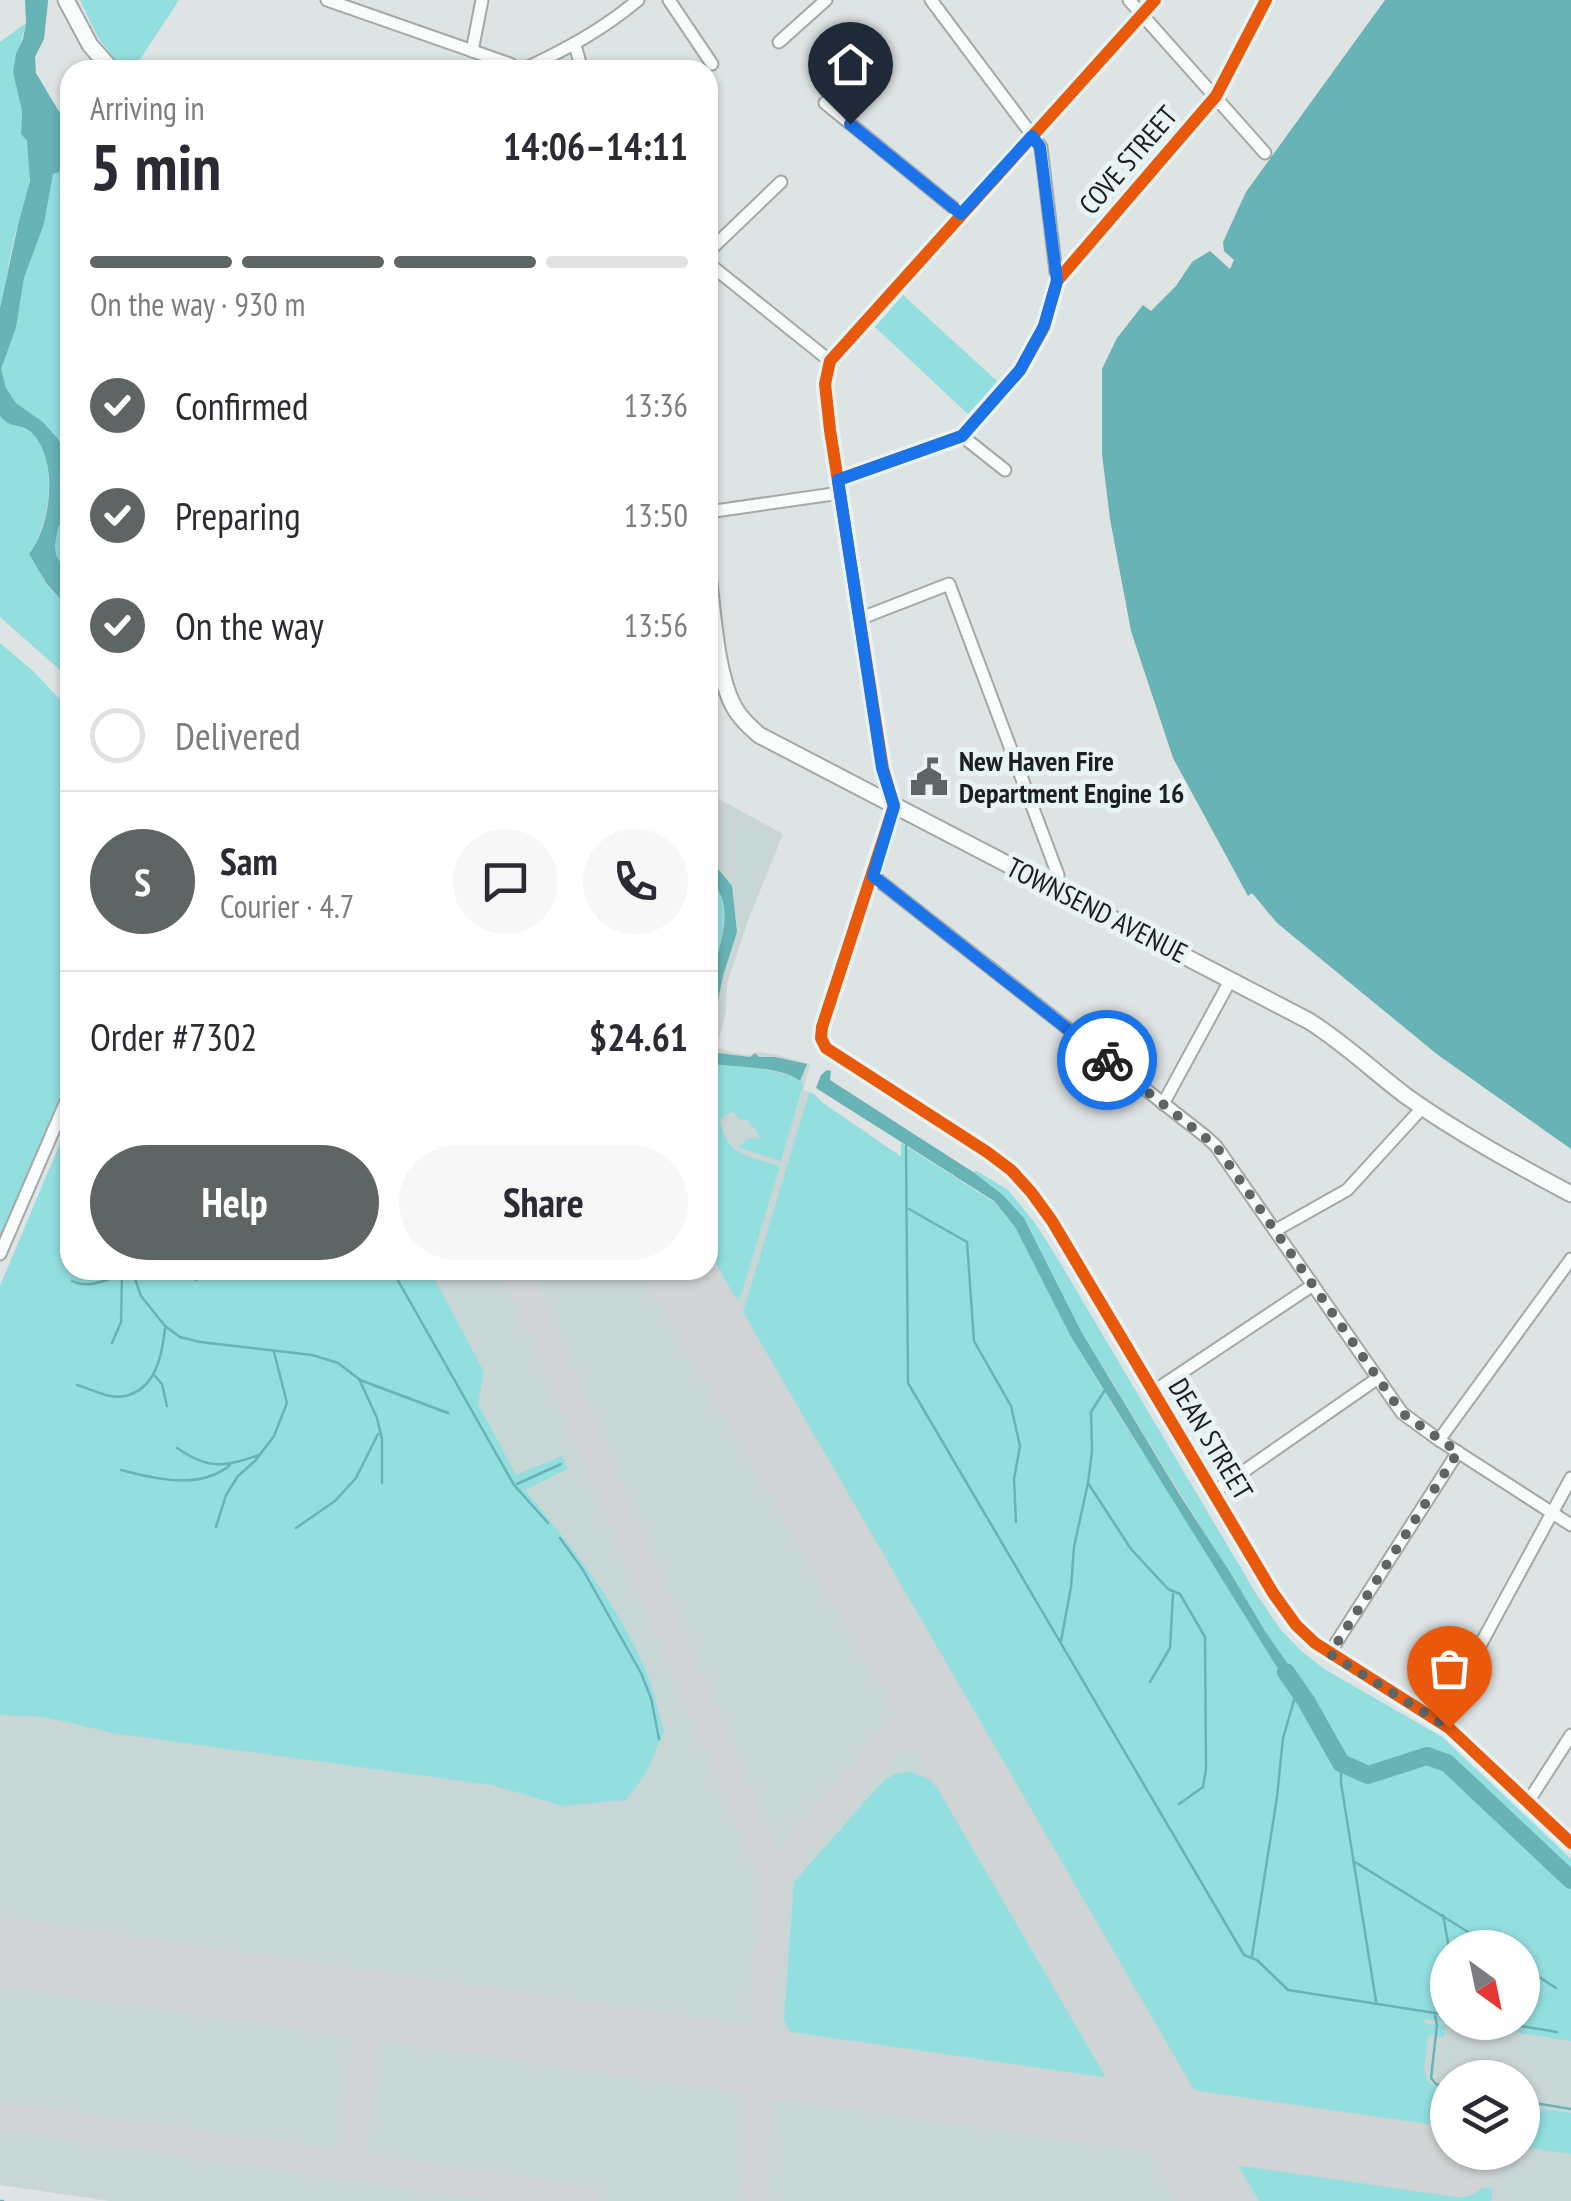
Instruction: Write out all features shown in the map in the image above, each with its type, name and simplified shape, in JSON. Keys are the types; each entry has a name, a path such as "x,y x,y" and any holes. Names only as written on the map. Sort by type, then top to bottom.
{"main road":[{"path":"66,0 104,60"},
{"name":"TOWNSEND AVENUE","path":"718,668 733,706 758,735 1326,1032 1423,1107 1571,1194"}],"street":[{"path":"327,0 499,60"},
{"path":"472,50 482,0"},
{"path":"542,60 607,25 638,0"},
{"path":"670,0 709,60"},
{"path":"779,42 826,0"},
{"path":"930,0 1040,147 1057,281"},
{"path":"1130,0 1265,152"},
{"path":"1155,0 830,361 824,384 882,768 894,806 873,876 1216,1146 1402,1413 1571,1525"},
{"name":"COVE STREET","path":"718,510 839,486 962,436 1020,370 1044,326 1057,281 1216,96 1266,0"},
{"path":"575,45 579,60"},
{"path":"824,103 961,214"},
{"path":"718,242 780,182"},
{"path":"718,270 830,361"},
{"path":"962,436 1005,470"},
{"path":"859,619 950,584 1058,874 1057,889"},
{"name":"DEAN STREET","path":"873,876 862,898 822,1027 821,1038 826,1048 1011,1170 1031,1192 1052,1221 1272,1593 1302,1632 1330,1654 1439,1721 1571,1843"},
{"path":"1164,1104 1231,979"},
{"path":"1276,1230 1347,1190 1423,1107"},
{"path":"0,1254 60,1115"},
{"path":"1439,1440 1571,1259"},
{"path":"1154,1391 1313,1284"},
{"path":"1214,1492 1378,1378"},
{"path":"1330,1654 1458,1452"},
{"path":"1439,1721 1571,1478"},
{"path":"1528,1802 1571,1736"}],"shaded area":[{"path":"25,0 48,0 44,39 35,57 36,73 60,113 60,173 53,174 44,224 24,278 16,328 1,369 6,388 16,403 43,422 60,443 60,524 55,545 60,562 60,599 29,554 47,511 46,461 33,434 0,416 0,308 30,181 27,141 21,134 22,111 13,72 26,23"},
{"path":"80,0 179,0 140,60 115,60 97,36"},
{"path":"1385,0 1571,0 1571,1149 1438,1055 1277,923 1252,893 1248,896 1173,758 1131,631 1110,519 1102,454 1102,369 1117,338 1143,305 1151,311 1176,286 1192,262 1210,251 1230,269 1234,260 1224,251 1223,242 1246,192"},
{"path":"26,23 13,72 22,111 21,134 28,144 31,170 0,308 0,42"},
{"path":"60,173 60,443 43,422 16,403 6,388 1,369 16,328 24,278 44,224 53,174"},
{"path":"903,295 998,382 968,414 875,327"},
{"path":"0,416 33,434 46,461 46,511 29,554 60,599 60,670 0,617"},
{"path":"60,524 60,562 55,545"},
{"path":"0,643 60,699 60,1096 0,1243"},
{"path":"718,798 783,834 727,984 726,1011 718,1043"},
{"path":"718,870 732,886 737,932 718,1000 718,953 725,917 718,890"},
{"path":"718,889 724,907 718,955"},
{"path":"718,1047 734,1053 778,1055 810,1064 803,1090 813,1093 902,1157 1098,1386 1118,1388 1280,1629 1300,1650 1324,1669 1442,1737 1571,1859 1571,2201 109,2201 0,2185 0,1286 60,1144 60,1280 718,1280"},
{"path":"718,1053 750,1057 755,1053 759,1057 807,1064 800,1081 769,1070 718,1064"},
{"path":"718,1064 772,1071 803,1084 781,1161 738,1147 749,1138 761,1139 747,1120 731,1112 720,1119 732,1147 779,1169 737,1300 718,1267"},
{"path":"827,1070 831,1071 830,1080 973,1172 1003,1195 1024,1218 1081,1331 1179,1494 1300,1682 1297,1690 1290,1688 1071,1337 1015,1227 994,1201 816,1088"},
{"path":"809,1093 813,1093 901,1157 901,1143 994,1202 1015,1227 1071,1337 1120,1417 1220,1573 1265,1631 1081,1331 1024,1218 1003,1195 973,1172 1008,1190 1056,1256 1280,1629 1324,1669 1442,1737 1571,1859 1571,2041 1540,2036 1540,1930 1430,1930 1430,2020 1423,2019 1430,2025 1424,2069 1430,2083 1430,2134 1200,2100 743,1312"},
{"path":"60,1144 60,1280 435,1280 484,1372 478,1404 516,1475 562,1456 568,1469 525,1490 608,1599 649,1678 664,1731 646,1773 626,1800 562,1806 492,1785 112,1733 45,1717 0,1715 0,1286"},
{"path":"911,1772 930,1780 937,1788 1112,2088 805,2044 792,2036 784,2020 794,1882 883,1781 897,1773"},
{"path":"1540,2109 1571,2113 1571,2154 1540,2149"},
{"path":"1230,2151 1493,2189 1491,2201 1259,2201"}],"waterway":[{"path":"906,1146 908,1383 1244,1955 1257,1960 1288,1990 1430,2012"},
{"path":"909,1209 967,1242 974,1341 1011,1406 1020,1446 1014,1479 1016,1522"},
{"path":"72,1281 87,1284 105,1280"},
{"path":"112,1343 121,1322 122,1280"},
{"path":"135,1280 141,1296 165,1326 180,1337 312,1355 338,1363 359,1379 382,1439 382,1483"},
{"path":"398,1280 514,1485 548,1523"},
{"path":"77,1385 114,1397 135,1392 156,1370 165,1329"},
{"path":"216,1527 226,1495 274,1436 287,1403 274,1352"},
{"path":"155,1376 162,1384 167,1406"},
{"path":"360,1380 448,1413"},
{"path":"1061,1641 1074,1547 1088,1483 1091,1412 1105,1390"},
{"path":"296,1528 335,1501 356,1478 378,1434"},
{"path":"177,1448 198,1460 217,1464 259,1455"},
{"path":"517,1484 561,1464"},
{"path":"121,1470 163,1479 192,1480 206,1478 230,1465"},
{"path":"1088,1483 1131,1549 1168,1589 1180,1594 1205,1637 1206,1769 1203,1787 1179,1804"},
{"path":"560,1538 583,1570 641,1673 651,1698 659,1739"},
{"path":"1150,1682 1170,1648 1173,1594"},
{"path":"1286,1672 1341,1763 1368,1775 1427,1756 1447,1763 1571,1880"},
{"path":"1252,1956 1283,1738 1297,1690"},
{"path":"1341,1763 1376,2001"},
{"path":"1355,1862 1465,1930"},
{"path":"1443,1915 1446,1930"},
{"path":"1540,1978 1556,1988"},
{"path":"1540,2029 1557,2032"},
{"path":"1433,2060 1435,2040"},
{"path":"1540,2104 1571,2109"}],"taxiway":[{"path":"521,1280 770,1868 773,1887 755,2201"},
{"path":"773,1887 785,1861 908,1722 915,1704 913,1674"},
{"path":"891,1744 908,1736 924,1735 957,1750"},
{"path":"350,2166 372,2005"},
{"path":"0,2116 586,2201"}],"runway":[{"path":"685,1280 1217,2201"},
{"path":"0,1952 1430,2159"}],"cycle path":[{"path":"1155,0 830,361 825,384 830,430 883,769 894,806 821,1038 826,1048 987,1152 1031,1192 1296,1625 1315,1643 1449,1728 1571,1843"},
{"path":"838,480 962,436 1020,370 1044,327 1057,281 1216,96 1266,0"}],"way so far":[{"path":"1107,1060 1216,1146 1402,1413 1458,1452 1330,1654 1449,1728"}],"place":[{"name":"New Haven Fire Department Engine 16","path":"929,777"}],"route":[{"path":"850,124 961,214 1032,136 1040,147 1057,281 1044,326 1020,370 962,436 838,480 882,768 894,806 873,876 1107,1060"}]}
